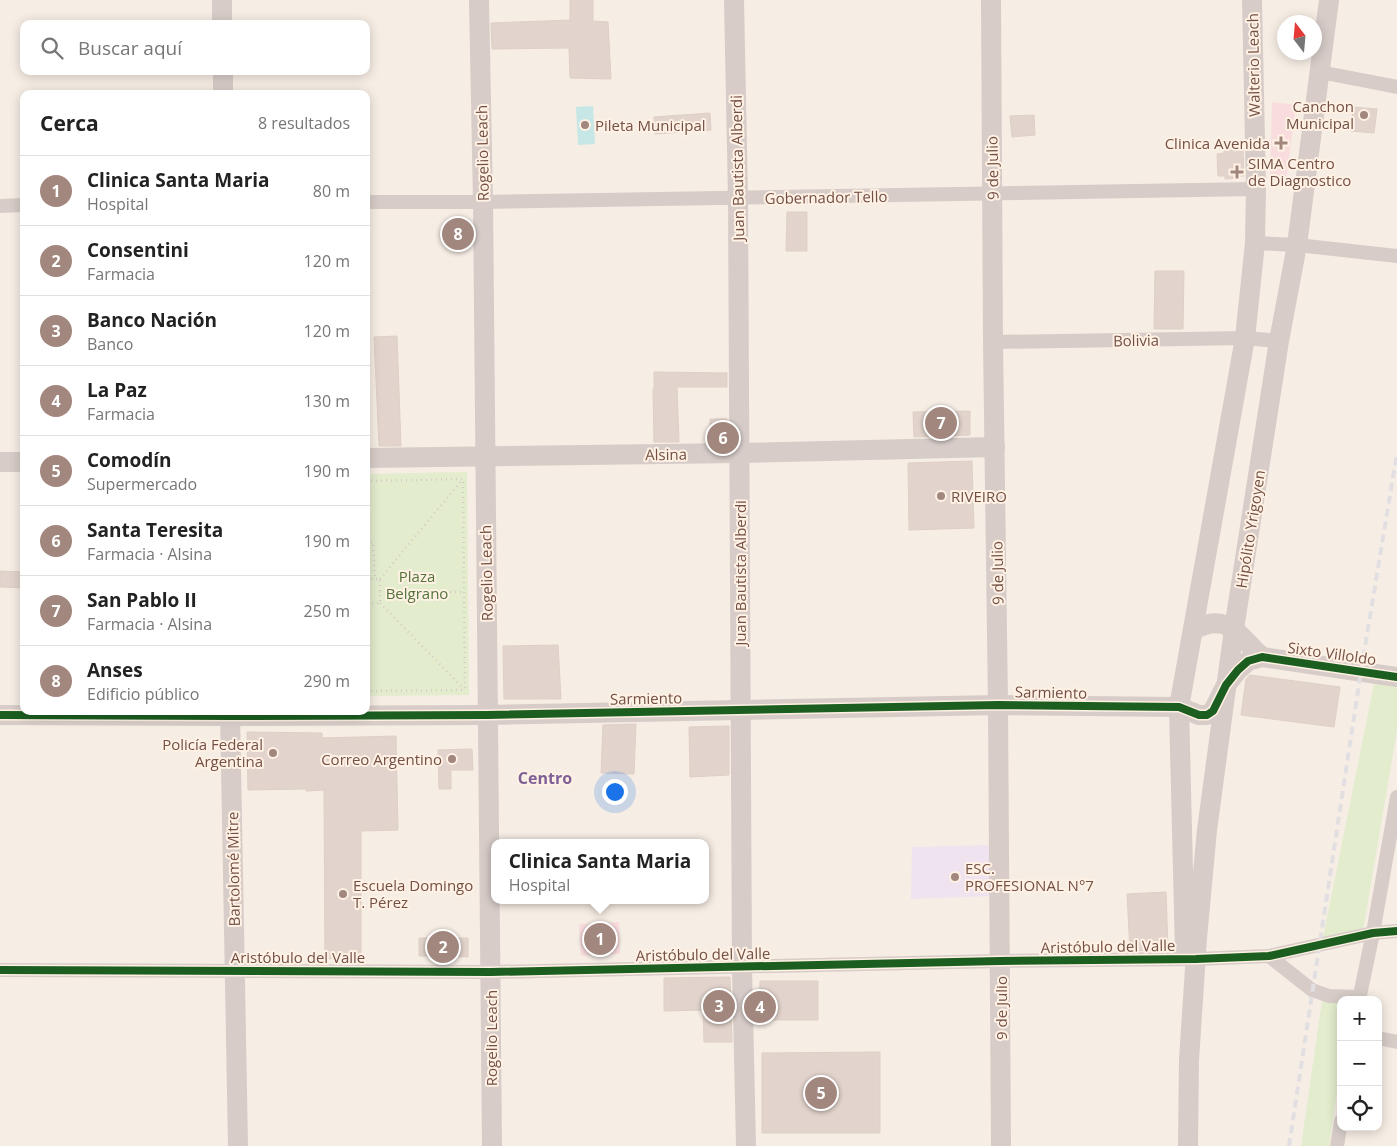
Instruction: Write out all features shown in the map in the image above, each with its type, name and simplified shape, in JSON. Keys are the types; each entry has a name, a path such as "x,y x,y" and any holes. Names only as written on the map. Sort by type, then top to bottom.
{"street":[{"path":"222,0 222,20"},
{"name":"Rogelio Leach","path":"479,0 483,202 492,1146"},
{"name":"Juan Bautista Alberdi","path":"734,0 738,198 742,966 746,1146"},
{"name":"9 de Julio","path":"991,0 1001,1146"},
{"name":"Walterio Leach","path":"1252,0 1256,189"},
{"name":"Hipólito Yrigoyen","path":"1190,959 1234,629 1279,341 1297,245 1329,0"},
{"path":"1320,72 1397,87"},
{"path":"223,75 223,90"},
{"name":"Gobernador Tello","path":"370,202 483,202 1256,189"},
{"name":"Hipólito Yrigoyen","path":"1188,1146 1190,959 1179,707 1245,338 1255,243 1256,189"},
{"path":"0,206 20,205"},
{"path":"1255,243 1297,245 1397,256"},
{"name":"Bolivia","path":"993,342 1245,338 1279,341"},
{"name":"Alsina","path":"370,458 740,453 995,447"},
{"path":"0,462 20,462"},
{"path":"1193,630 1212,623 1224,623 1234,629 1262,657"},
{"name":"Sarmiento","path":"370,715 487,715 998,705 1179,707 1199,715 1207,715 1214,711 1226,685 1238,670 1248,661 1262,657"},
{"name":"Sixto Villoldo","path":"1262,657 1397,677"},
{"name":"Sarmiento","path":"0,715 20,715"},
{"name":"Bartolomé Mitre","path":"230,715 238,1146"},
{"path":"1360,996 1373,933 1397,797"},
{"name":"Aristóbulo del Valle","path":"0,970 490,972 1000,961 1190,959 1269,956 1373,933 1397,931"},
{"path":"1269,956 1312,990 1337,997"},
{"path":"1382,1039 1397,1042"},
{"path":"1337,1146 1340,1131"}],"path":[{"path":"370,481 463,479"},
{"path":"463,479 380,579 380,603 465,690"},
{"path":"463,479 465,690"},
{"path":"370,542 373,542 375,579"},
{"path":"370,579 380,579"},
{"path":"380,592 464,592"},
{"path":"370,604 380,603"},
{"path":"370,691 465,690"}],"shaded area":[{"name":"Clinica Avenida","path":"1272,102 1296,105 1286,181 1270,180"},
{"path":"992,845 992,896 911,899 912,847"},
{"path":"619,922 620,954 581,956 579,924"}],"green space":[{"name":"Plaza Belgrano","path":"467,472 469,695 370,696 370,474"},
{"path":"1375,679 1397,684 1397,730 1363,931 1323,938"},
{"path":"1322,1001 1337,1003 1337,1091 1329,1146 1301,1146"}],"water":[{"name":"Pileta Municipal","path":"593,106 595,144 578,145 576,107"}],"building":[{"path":"570,0 593,0 593,21 608,22 611,79 570,78 569,48 492,49 491,23 570,20"},
{"path":"1353,107 1377,109 1374,133 1351,131"},
{"path":"710,113 711,130 655,134 654,117"},
{"path":"1034,115 1035,135 1012,137 1010,116"},
{"path":"1224,150 1243,150 1244,176 1225,179 1225,176 1218,176 1217,154 1224,153"},
{"path":"787,212 807,212 807,251 786,251"},
{"path":"1155,271 1184,271 1183,329 1154,329"},
{"path":"397,336 401,446 379,446 374,337"},
{"path":"654,372 727,373 727,387 677,387 679,442 654,442"},
{"path":"970,411 970,435 914,437 913,412"},
{"path":"710,419 727,419 727,441 710,442"},
{"name":"RIVEIRO","path":"972,461 974,528 909,530 908,463"},
{"path":"0,571 20,572 20,588 0,587"},
{"path":"558,645 561,699 504,699 503,646"},
{"path":"1250,675 1340,687 1334,727 1241,715 1246,679"},
{"path":"636,724 634,774 601,773 603,725"},
{"path":"729,726 729,775 690,777 689,727"},
{"name":"Escuela Domingo T. Pérez","path":"247,732 322,733 322,738 396,736 398,830 361,831 361,957 325,959 324,790 248,790"},
{"path":"472,749 473,770 451,770 451,789 439,789 438,750"},
{"path":"1166,892 1168,950 1130,951 1127,894"},
{"path":"419,938 468,938 468,957 419,956"},
{"path":"730,977 732,1042 704,1042 703,1010 664,1011 664,978"},
{"path":"760,981 818,981 818,1020 759,1020"},
{"path":"880,1052 880,1133 762,1133 762,1053"}],"railway":[{"path":"1289,1146 1361,671 1397,453"}],"cycle path":[{"path":"0,715 487,715 998,705 1179,707 1199,715 1207,715 1213,711 1226,685 1238,670 1248,661 1262,657 1397,677"},
{"path":"0,970 491,972 1000,961 1196,959 1269,956 1373,933 1397,931"}],"place":[{"name":"Canchon Municipal","path":"1364,115"},
{"name":"Pileta Municipal","path":"585,125"},
{"name":"Clinica Avenida","path":"1281,143"},
{"name":"SIMA Centro de Diagnostico","path":"1237,172"},
{"name":"Anses","path":"458,234"},
{"name":"San Pablo II","path":"941,423"},
{"name":"Santa Teresita","path":"723,438"},
{"name":"RIVEIRO","path":"941,496"},
{"name":"Policía Federal Argentina","path":"273,753"},
{"name":"Correo Argentino","path":"452,759"},
{"name":"ESC. PROFESIONAL N°7","path":"955,877"},
{"name":"Escuela Domingo T. Pérez","path":"343,894"},
{"name":"Clinica Santa Maria","path":"600,939"},
{"name":"Consentini","path":"443,947"},
{"name":"Banco Nación","path":"719,1006"},
{"name":"La Paz","path":"760,1007"},
{"name":"Comodín","path":"821,1093"}],"district":[{"name":"Centro","path":"545,778"}]}
